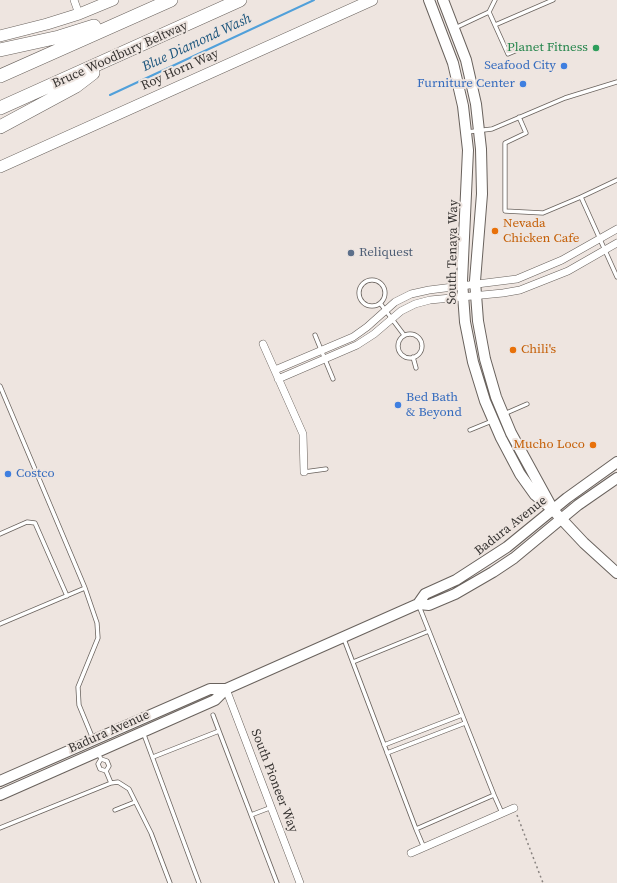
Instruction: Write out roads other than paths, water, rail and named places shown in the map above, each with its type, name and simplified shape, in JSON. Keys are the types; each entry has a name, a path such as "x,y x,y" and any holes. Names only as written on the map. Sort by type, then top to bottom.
{"highway":[{"path":"0,50 59,37 91,27 132,10 170,0"},
{"path":"0,76 170,0"},
{"name":"Bruce Woodbury Beltway","path":"0,108 110,60 240,0"},
{"path":"0,127 76,86 110,60"}],"main road":[{"path":"0,36 79,14 113,0"},
{"name":"Roy Horn Way","path":"0,167 372,0"},
{"name":"South Tenaya Way","path":"429,0 452,64 463,106 466,132 467,193 463,241 462,286 465,322 473,362 485,401 520,474 535,495 553,510 584,543 617,573"},
{"name":"South Tenaya Way","path":"443,0 466,60 476,104 481,149 482,194 477,242 475,284 478,320 485,359 503,414 511,433 543,488 553,510"},
{"name":"Badura Avenue","path":"418,604 425,594 456,580 482,565 617,462"},
{"name":"Badura Avenue","path":"0,795 99,755 143,731 215,700 226,689 343,636 418,604 429,605 474,584 514,558 561,519 617,478"},
{"name":"Badura Avenue","path":"0,781 210,688 226,689"},
{"path":"93,740 99,755"}],"street":[{"path":"74,0 79,14"},
{"path":"275,370 360,332 403,298 420,292 475,284 502,282 533,274 562,260 617,229"},
{"path":"278,379 361,342 391,318 408,307 422,301 503,293 537,285 568,271 617,242"},
{"path":"263,344 303,434 304,472"},
{"name":"South Pioneer Way","path":"226,689 300,883"},
{"path":"411,853 514,808"}],"lane":[{"path":"454,29 489,12 495,0"},
{"path":"495,25 552,0"},
{"path":"489,12 508,54 527,46"},
{"path":"466,132 492,129 565,98 617,82"},
{"path":"519,117 526,133 505,143 505,211 543,213 617,180"},
{"path":"580,197 617,277"},
{"path":"371,280 379,282 382,285 385,293 380,303 370,305 363,302 360,295 363,284 371,280"},
{"path":"380,303 404,335"},
{"path":"315,335 333,379"},
{"path":"404,335 416,335 422,341 422,349 414,358 406,357 398,349 399,341 404,335"},
{"path":"414,358 416,368"},
{"path":"0,386 85,588 97,623 98,638 78,687 79,705 93,740"},
{"path":"503,414 527,404"},
{"path":"470,430 493,420"},
{"path":"304,472 326,469"},
{"path":"0,534 27,522 35,523 67,596"},
{"path":"0,624 85,588"},
{"path":"418,604 502,813"},
{"path":"353,662 429,632"},
{"path":"343,636 424,848"},
{"path":"213,715 277,883"},
{"path":"384,745 462,715"},
{"path":"387,753 465,723"},
{"path":"143,731 199,883"},
{"path":"153,757 218,731"},
{"path":"99,755 98,764 100,769 106,771 111,783"},
{"path":"0,828 111,783 118,782 129,789 151,833 170,883"},
{"path":"416,829 494,795"},
{"path":"115,810 135,802"},
{"path":"251,815 272,807"}],"waterway":[{"name":"Blue Diamond Wash","path":"110,95 314,0"}],"place":[{"name":"Planet Fitness","path":"596,48"},
{"name":"Seafood City","path":"564,66"},
{"name":"Furniture Center","path":"523,84"},
{"name":"Nevada Chicken Cafe","path":"495,231"},
{"name":"Reliquest","path":"351,253"},
{"name":"Chili's","path":"513,350"},
{"name":"Bed Bath & Beyond","path":"398,405"},
{"name":"Mucho Loco","path":"593,445"},
{"name":"Costco","path":"8,474"}]}
